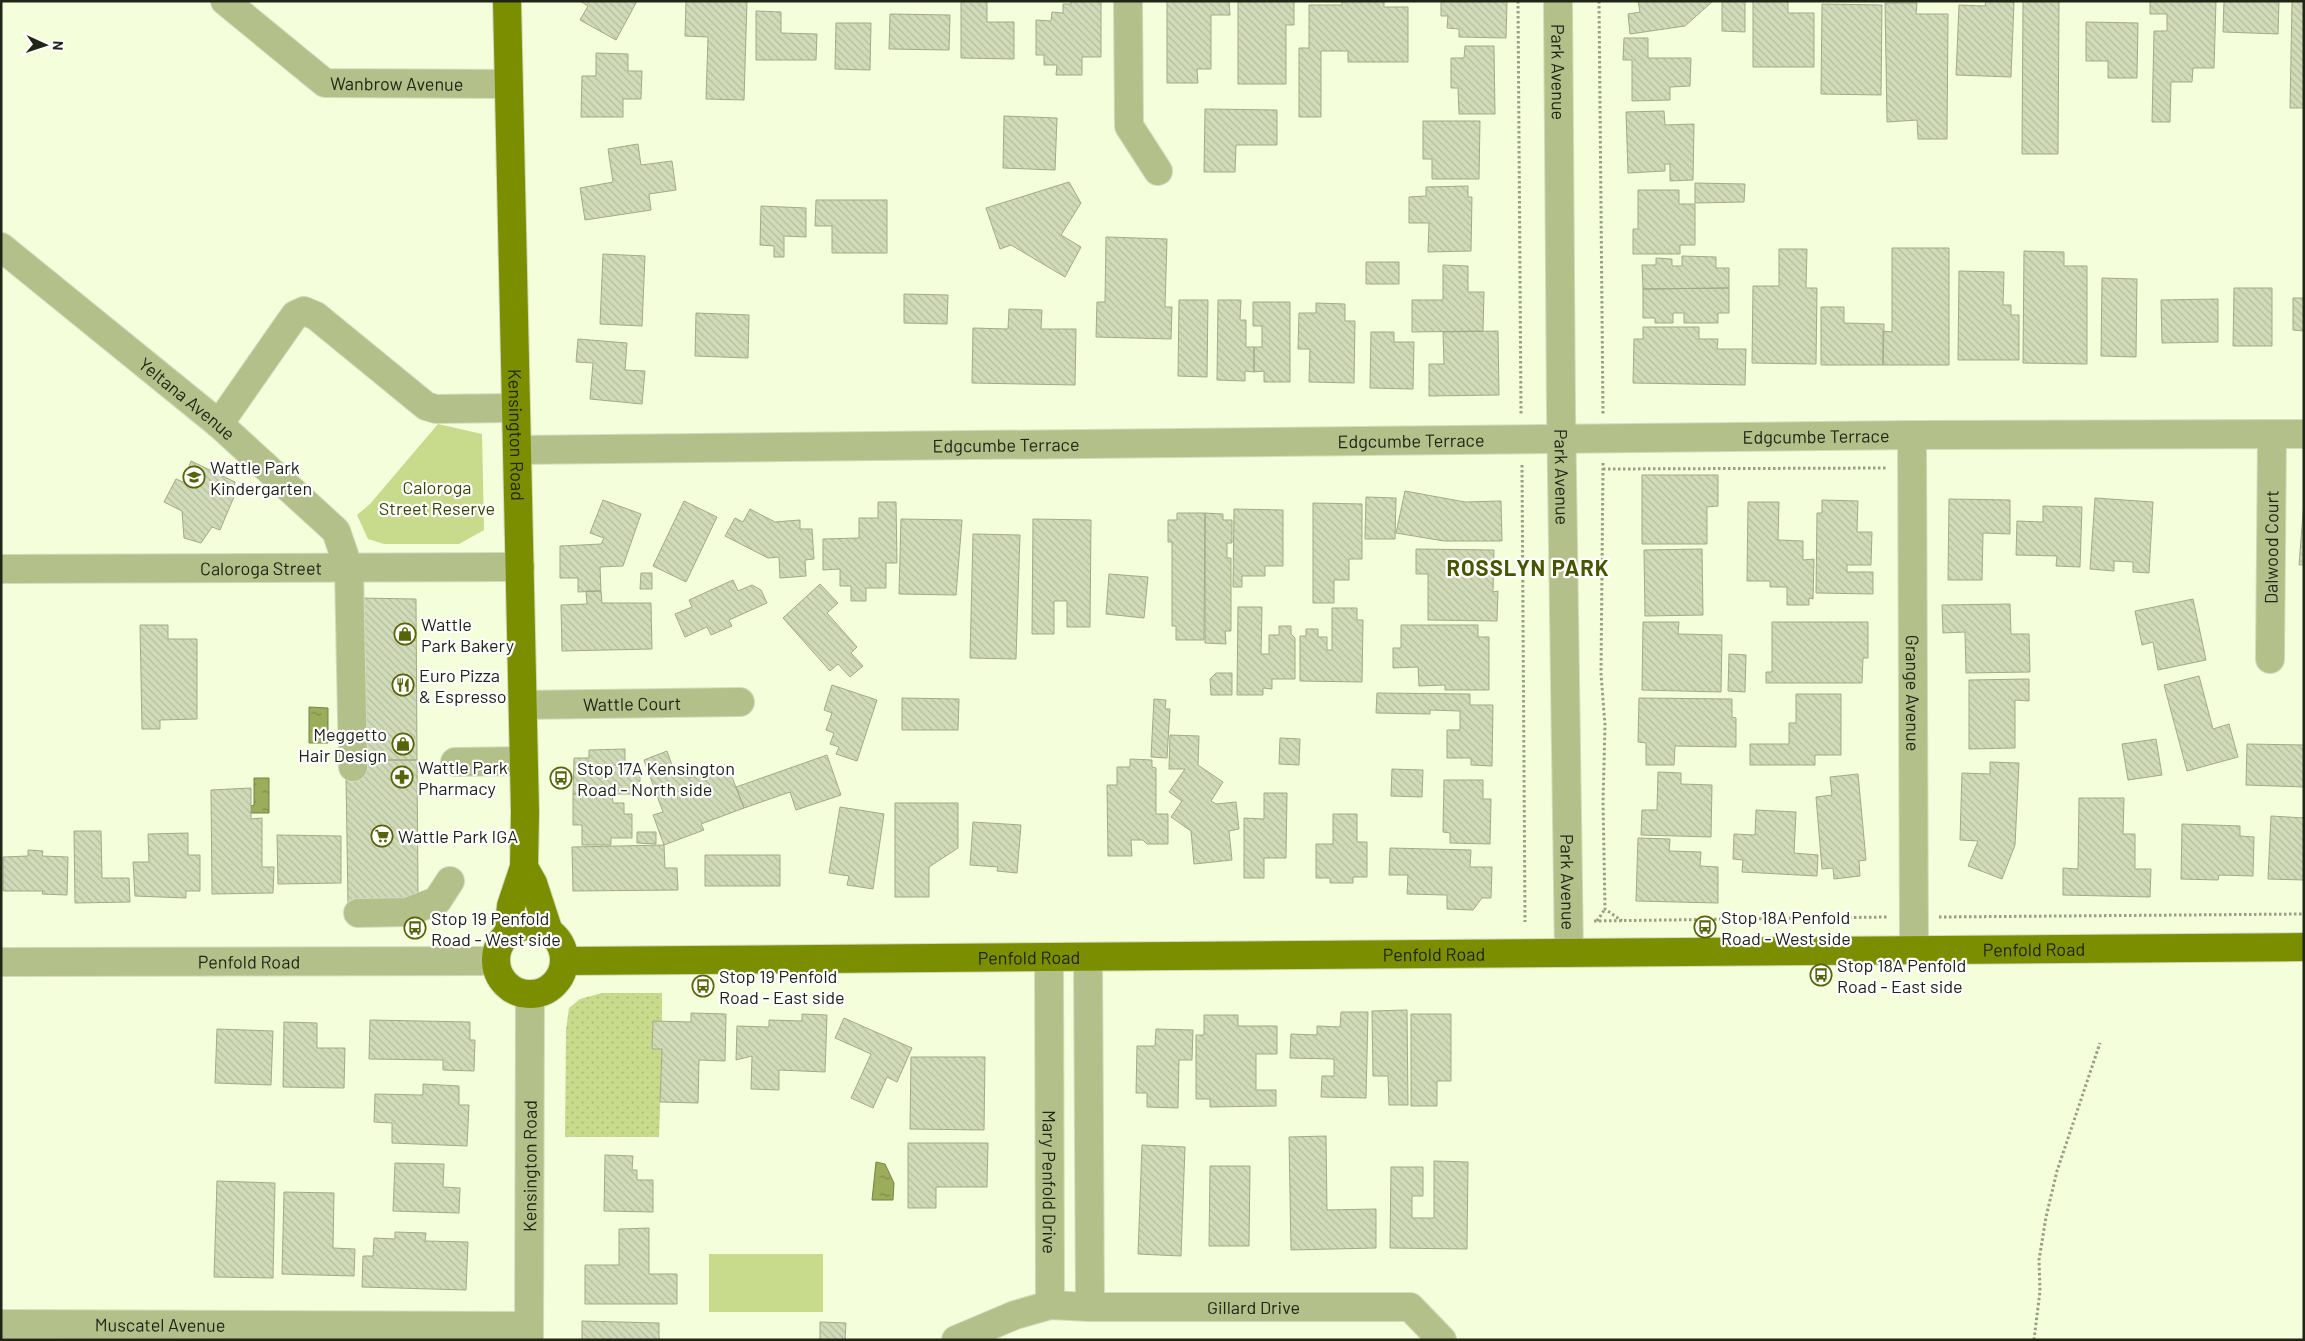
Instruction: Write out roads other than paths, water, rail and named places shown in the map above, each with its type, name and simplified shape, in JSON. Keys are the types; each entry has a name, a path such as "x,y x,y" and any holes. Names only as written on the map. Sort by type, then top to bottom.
{"main road":[{"name":"Kensington Road","path":"507,1 523,705 524,868 511,906 508,934"},
{"name":"Kensington Road","path":"524,868 533,883 549,932"},
{"path":"528,926 539,927 549,932 557,940 564,961 562,971 549,987 530,994 510,988 498,972 496,962 497,951 508,934 518,928 528,926"},
{"name":"Penfold Road","path":"564,961 2304,947"}],"street":[{"name":"Wanbrow Avenue","path":"225,1 325,83 508,84"},
{"path":"1128,1 1129,126 1158,171"},
{"name":"Park Avenue","path":"1558,1 1562,439 1570,953"},
{"name":"Yeltana Avenue","path":"1,246 219,424 336,530 349,568 353,767"},
{"path":"219,424 294,315 304,311 316,316 426,406 436,409 516,408"},
{"name":"Edgcumbe Terrace","path":"517,450 1912,435 2304,434"},
{"name":"Grange Avenue","path":"1912,435 1914,951"},
{"name":"Dalwood Court","path":"2270,659 2272,435"},
{"name":"Caloroga Street","path":"1,569 520,567"},
{"name":"Wattle Court","path":"523,705 740,702"},
{"path":"455,762 523,761"},
{"path":"358,913 407,912 437,901 450,881"},
{"name":"Mary Penfold Drive","path":"1049,958 1050,1305"},
{"path":"1088,958 1090,1307"},
{"name":"Penfold Road","path":"1,962 496,962"},
{"name":"Kensington Road","path":"529,1333 530,994"},
{"path":"956,1340 1015,1315 1050,1305"},
{"name":"Gillard Drive","path":"1050,1305 1090,1307 1410,1307 1442,1340"},
{"name":"Muscatel Avenue","path":"1,1324 529,1333"}],"water":[{"path":"309,707 328,708 328,743 309,743"},
{"path":"254,778 269,778 269,813 251,813 251,806 254,805"},
{"path":"876,1162 885,1164 894,1183 893,1200 872,1200"}],"place":[{"name":"Wattle Park Kindergarten","path":"194,477"},
{"name":"Wattle Park Bakery","path":"405,634"},
{"name":"Euro Pizza & Espresso","path":"403,685"},
{"name":"Meggetto Hair Design","path":"403,744"},
{"name":"Wattle Park Pharmacy","path":"402,777"},
{"name":"Stop 17A Kensington Road - North side","path":"561,778"},
{"name":"Wattle Park IGA","path":"382,836"},
{"name":"Stop 18A Penfold Road - West side","path":"1705,927"},
{"name":"Stop 19 Penfold Road - West side","path":"415,928"},
{"name":"Stop 18A Penfold Road - East side","path":"1821,975"},
{"name":"Stop 19 Penfold Road - East side","path":"703,986"}],"district":[{"name":"ROSSLYN PARK","path":"1528,567"}],"park label":[{"name":"Caloroga Street Reserve","path":"437,497"}]}
